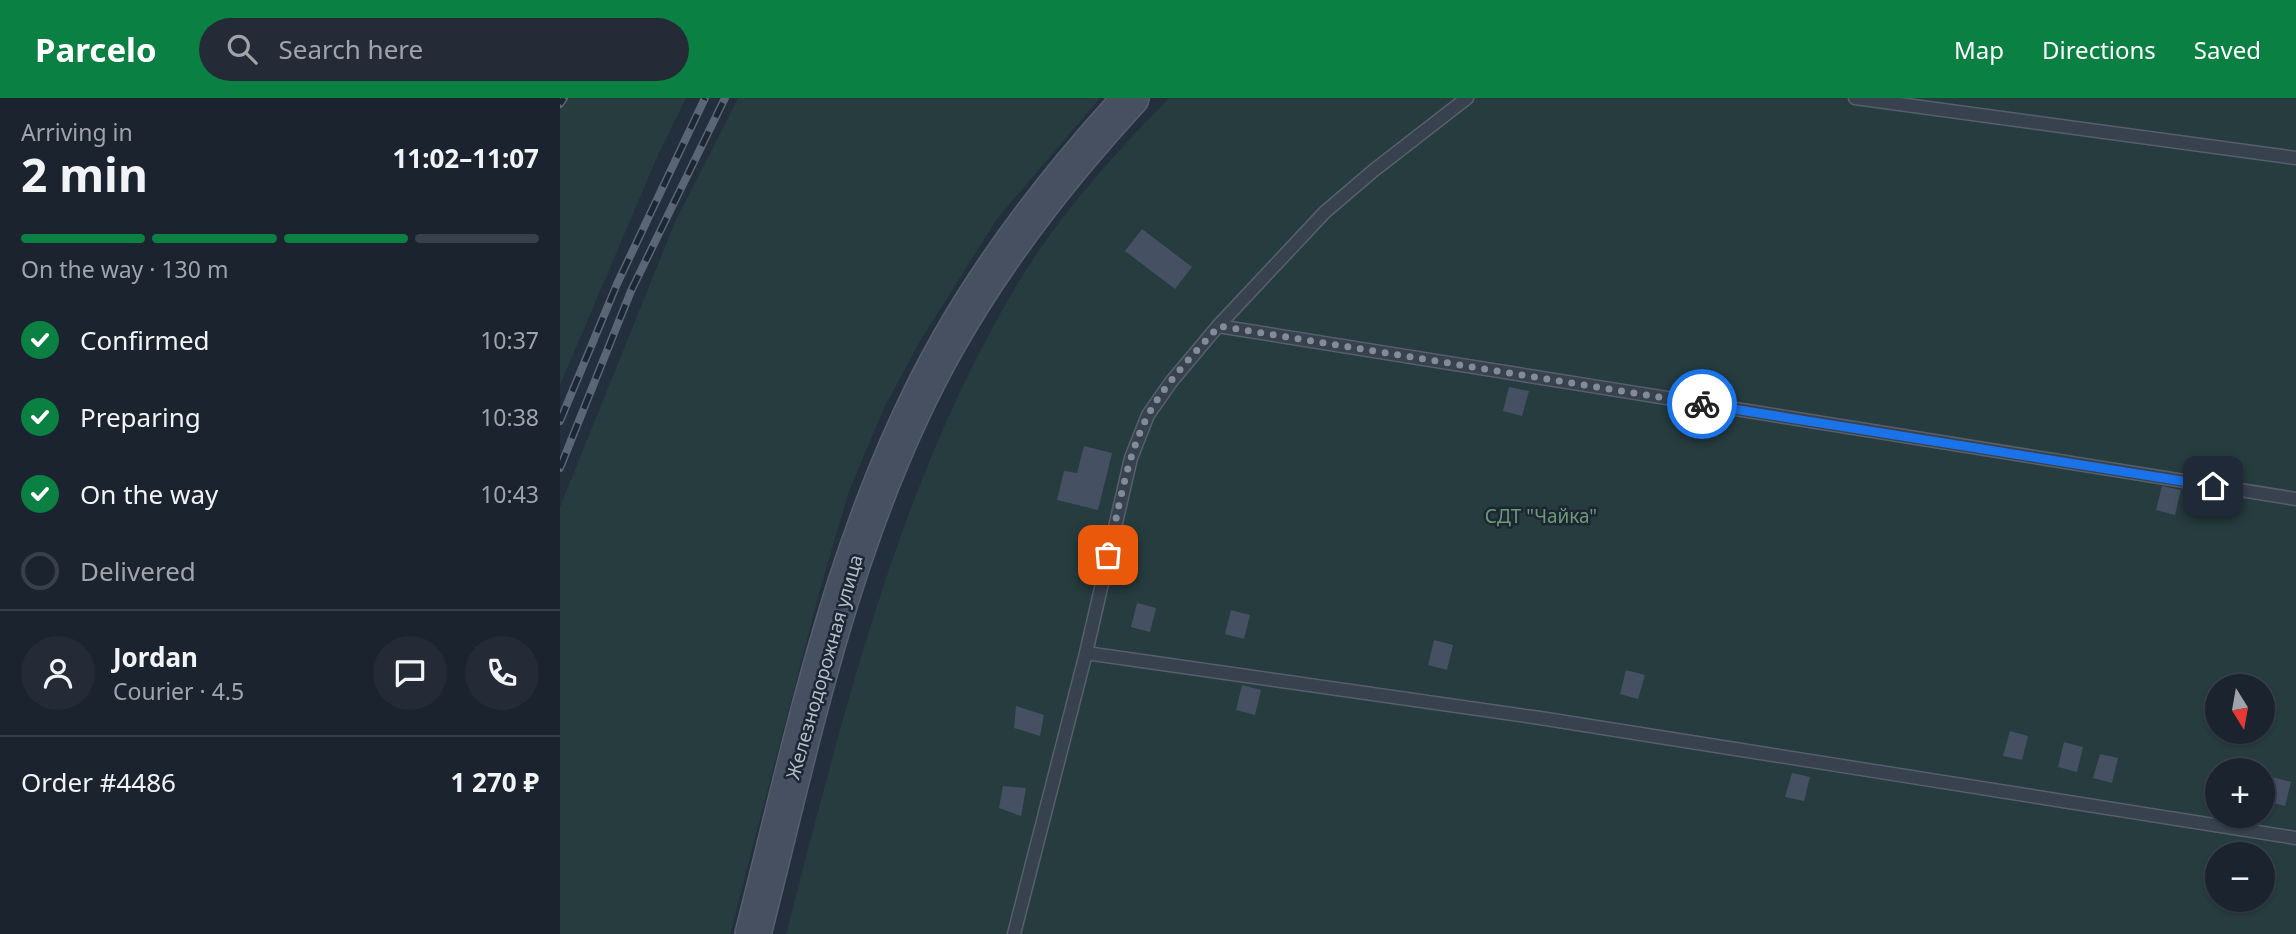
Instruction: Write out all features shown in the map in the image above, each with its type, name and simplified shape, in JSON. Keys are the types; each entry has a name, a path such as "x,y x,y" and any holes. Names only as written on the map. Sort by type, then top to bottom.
{"main road":[{"name":"Железнодорожная улица","path":"753,934 831,633 855,554 903,434 948,343 1010,243 1036,206 1131,98"}],"lane":[{"path":"1014,934 1086,653 1135,447 1148,415 1171,382 1219,326 1325,212 1467,98"},
{"path":"1855,98 2296,158"},
{"path":"1219,326 2296,499"},
{"path":"1086,653 1540,718 2296,838"}],"green space":[{"path":"560,98 686,98 658,155 560,385"},
{"path":"738,98 1100,98 997,219 919,343 884,408 849,491 821,586 730,934 560,934 560,507 675,222"},
{"name":"СДТ \"Чайка\"","path":"1169,98 2296,98 2296,934 786,934 830,765 880,597 941,434 978,355 1021,278 1054,229 1109,162"}],"building":[{"path":"1142,229 1192,267 1175,289 1125,251"},
{"path":"1509,387 1529,391 1522,416 1503,411"},
{"path":"1084,446 1112,453 1098,510 1057,500 1064,471 1077,473"},
{"path":"2162,486 2181,490 2175,515 2156,510"},
{"path":"1137,603 1156,608 1150,632 1131,627"},
{"path":"1231,610 1250,615 1244,639 1225,634"},
{"path":"1434,640 1453,645 1447,670 1428,665"},
{"path":"1626,670 1645,675 1638,699 1620,694"},
{"path":"1242,685 1261,690 1255,715 1236,710"},
{"path":"1016,706 1044,715 1040,736 1014,728"},
{"path":"2010,731 2028,736 2022,760 2003,756"},
{"path":"2064,742 2083,747 2077,772 2058,767"},
{"path":"2100,754 2118,758 2112,783 2093,778"},
{"path":"1792,773 1810,777 1804,801 1785,797"},
{"path":"2275,778 2291,782 2285,806 2275,803"},
{"path":"1003,786 1026,788 1021,816 999,808"}],"railway":[{"path":"560,104 564,98"},
{"path":"560,421 617,284 705,98"},
{"path":"560,468 631,291 725,98"}],"way so far":[{"path":"1108,555 1131,458 1148,415 1171,382 1219,326 1702,404"}],"route":[{"path":"1702,404 2213,486"}]}
